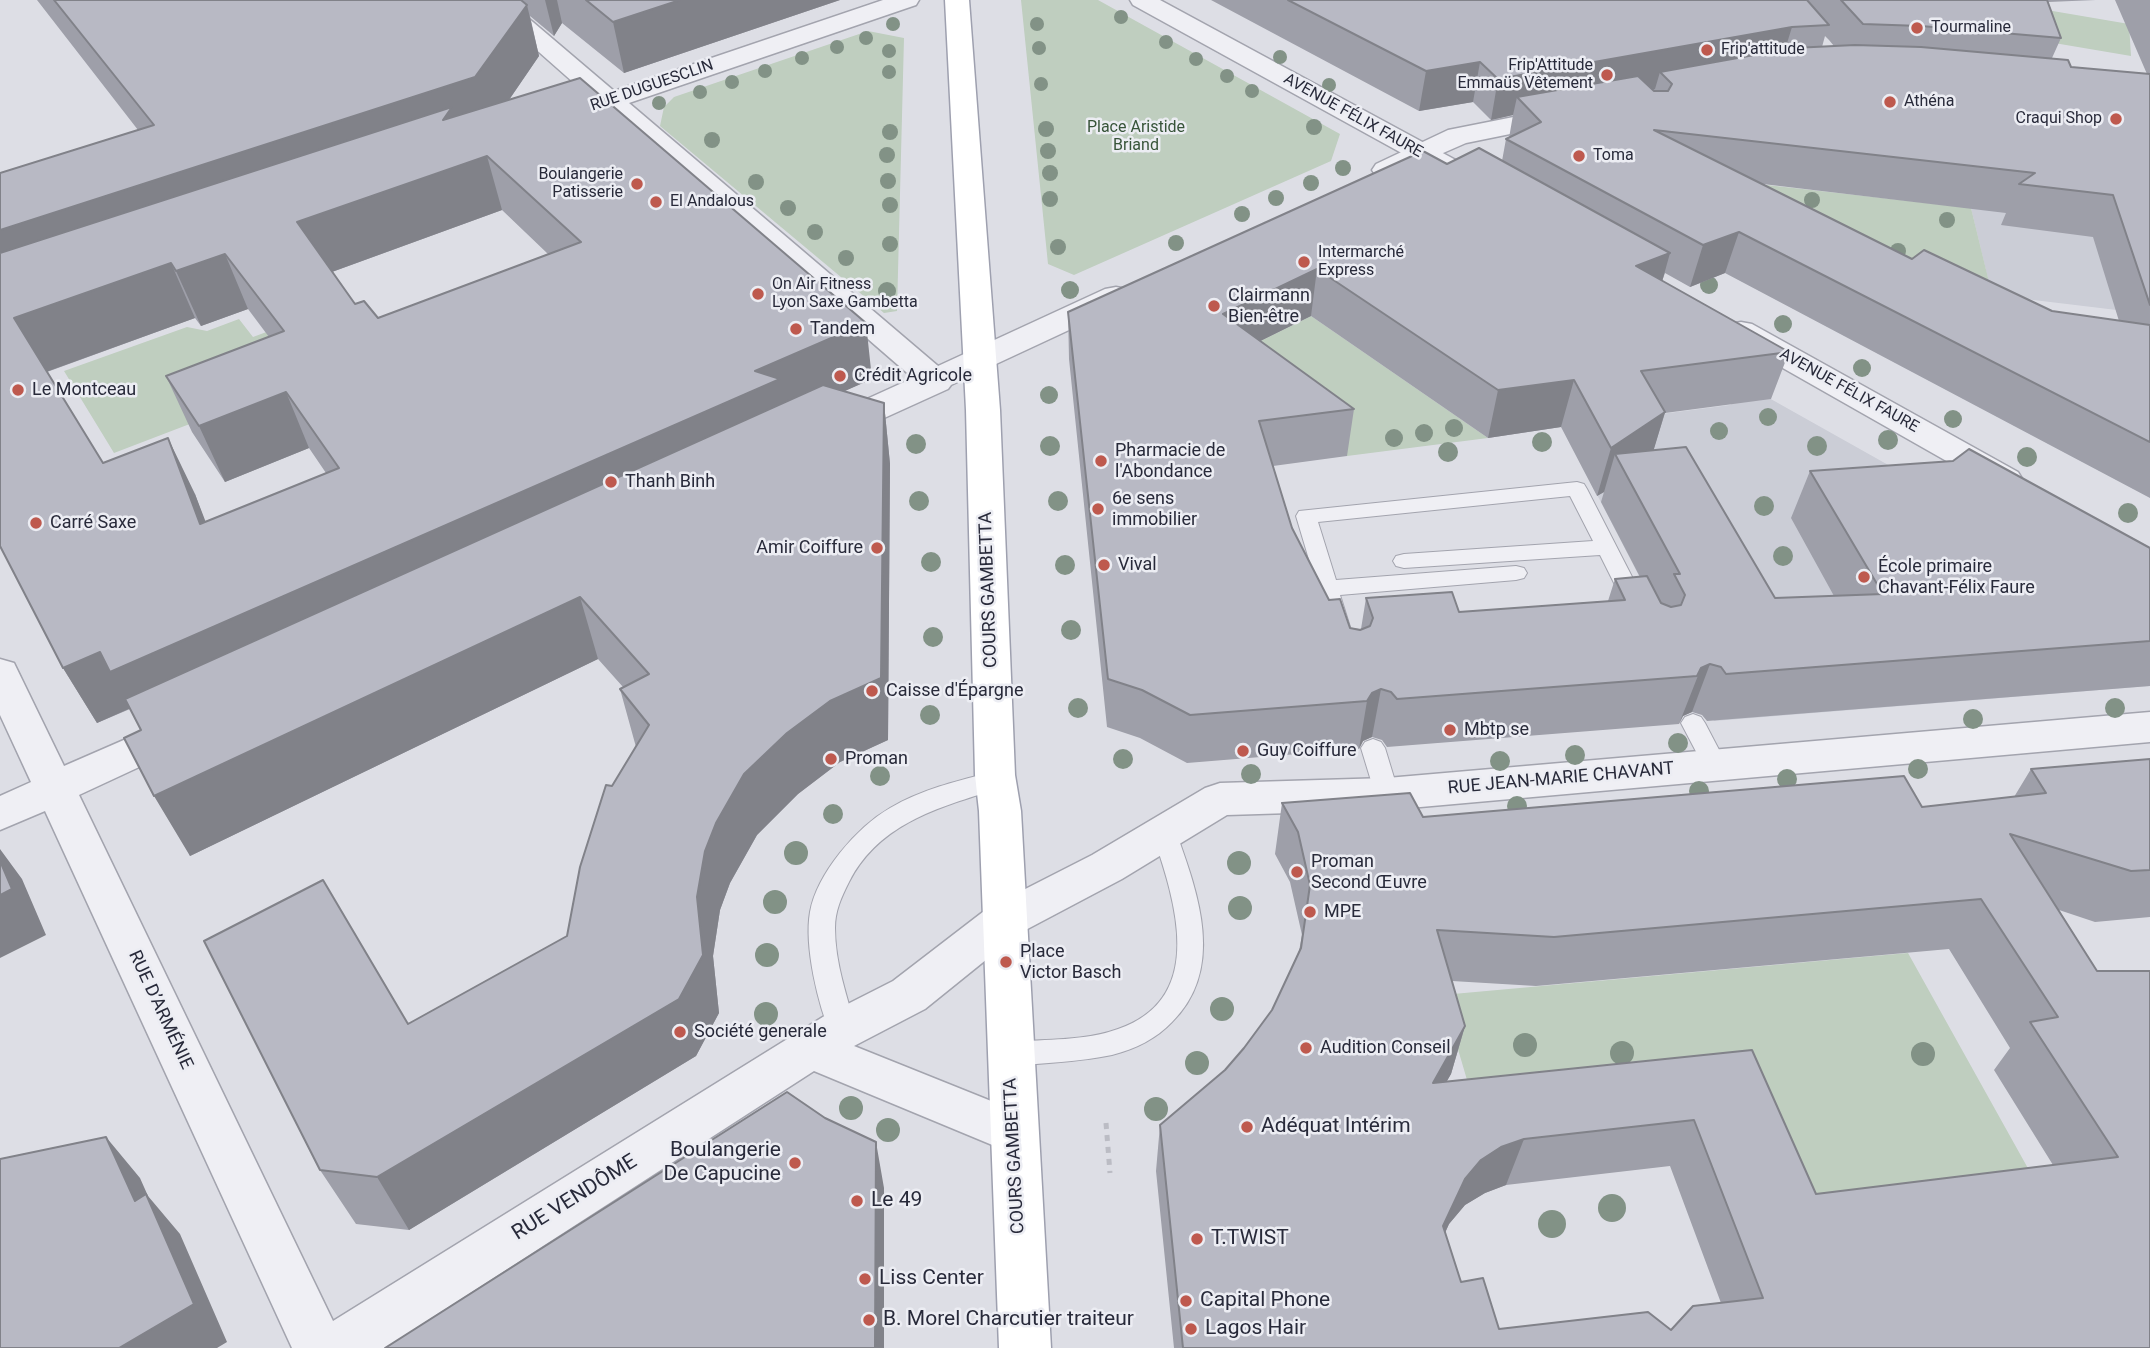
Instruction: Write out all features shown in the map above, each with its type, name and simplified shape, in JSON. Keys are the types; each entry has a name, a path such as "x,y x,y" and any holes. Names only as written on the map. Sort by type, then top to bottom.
{"main road":[{"name":"COURS GAMBETTA","path":"957,0 980,361 996,780 1000,811 1003,921 1025,1348"}],"street":[{"path":"492,0 937,382"},
{"name":"RUE DUGUESCLIN","path":"533,126 906,0"},
{"name":"AVENUE FÉLIX FAURE","path":"1142,0 1496,193"},
{"path":"1367,179 1458,136 1587,111"},
{"path":"808,439 937,382 1142,284"},
{"name":"AVENUE FÉLIX FAURE","path":"1713,315 2035,496"},
{"name":"RUE D’ARMÉNIE","path":"0,673 318,1348"},
{"path":"0,814 215,715"},
{"name":"RUE JEAN-MARIE CHAVANT","path":"1003,921 1107,867 1220,800 1387,794 2150,727"},
{"name":"RUE VENDÔME","path":"338,1348 827,1039 909,995 1003,921"},
{"path":"827,1039 1014,1132"}],"lane":[{"path":"1366,624 1341,634 1306,516 1577,489 1644,622"},
{"path":"1404,561 1606,547"},
{"path":"1328,588 1516,573"},
{"path":"1606,602 1633,599"},
{"path":"1693,723 1715,765"},
{"path":"1373,748 1387,794"},
{"path":"827,1039 823,912 840,871 860,842 901,812 936,796 996,780"},
{"path":"1011,1054 1107,1044 1142,1032 1170,1012 1190,975 1192,933 1183,889 1164,832"}],"path":[{"path":"1106,1123 1110,1173"}],"shaded area":[{"path":"1971,208 2090,225 2150,314 1992,295"},
{"name":"École primaire Chavant-Félix Faure","path":"1753,389 2150,612 2150,686 1714,721 1562,427 1730,405"}],"green space":[{"name":"Place Aristide Briand","path":"1021,0 1098,0 1340,134 1331,161 1074,275 1048,264"},
{"path":"2035,8 2129,24 2131,56 2001,34"},
{"path":"868,31 904,38 897,311 884,313 660,126 664,107 674,97"},
{"path":"1758,184 1971,208 1990,286 1819,266"},
{"path":"331,308 370,355 114,453 64,371 187,327 207,331 239,319 253,337"},
{"path":"1311,316 1488,438 1347,456 1220,361"},
{"path":"1908,953 2049,1206 1787,1239 1726,1098 1480,1124 1442,995"}],"building":[{"path":"54,0 521,0 527,5 475,77 0,230 0,173 154,125"},
{"path":"586,0 680,0 613,22"},
{"path":"1288,0 1807,0 1829,25 1792,27 1498,79 1480,62 1426,71"},
{"path":"1841,0 2047,0 2061,38 1863,24"},
{"path":"1855,45 1921,47 2068,60 2071,67 2150,74 2150,305 2113,195 2019,184 2035,173 1654,130 1912,259 1924,250 2052,311 2150,325 2150,442 1739,232 1703,245 1506,139 1541,122 1517,97 1638,76 1654,91 1668,91 1672,84 1660,72 1793,48"},
{"path":"580,78 866,323 755,371 780,379 110,672 100,652 63,668 0,546 0,253 452,107 443,120","holes":["487,156 581,242 378,318 364,301 355,304 297,222","225,254 284,331 166,376 199,426 286,392 339,468 200,524 168,438 103,463 14,318 171,263 176,271"]},
{"path":"1479,148 1670,253 1636,266 1789,352 1641,371 1665,412 1611,448 1574,380 1498,390 1317,269 1223,314 1354,409 1259,421 1292,528 1329,600 1340,599 1350,628 1360,630 1370,626 1373,618 1366,598 1452,592 1459,612 1625,600 1615,579 1647,576 1661,603 1671,607 1681,605 1685,595 1674,574 1680,574 1615,454 1686,447 1775,598 1883,594 1810,471 1953,461 1969,449 2150,548 2150,641 1726,674 1721,667 1710,664 1701,668 1697,676 1397,699 1391,692 1381,689 1372,693 1367,701 1190,715 1142,690 1108,679 1068,312 1423,151 1447,164"},
{"path":"823,385 884,403 881,678 830,701 787,733 744,774 716,823 705,851 697,897 703,955 679,999 377,1177 320,1170 204,941 323,880 408,1024 567,936 580,867 606,785 612,786 649,725 620,689 649,674 580,597 154,796 124,738 141,730 125,699"},
{"path":"2150,759 2150,870 2131,871 2010,834 2097,971 2150,971 2150,1348 1183,1348 1160,1125 1225,1070 1244,1048 1272,1010 1301,948 1310,885 1298,832 1282,803 1410,793 1423,817 1904,776 1922,807 2046,793 2031,769","holes":["1981,899 2058,1017 2030,1022 2118,1157 1816,1194 1752,1050 1433,1083 1465,1026 1437,930 1554,937","1694,1120 1763,1298 1693,1306 1671,1330 1648,1312 1499,1329 1483,1278 1461,1282 1443,1226 1465,1179 1481,1160 1501,1147 1524,1139"]},
{"path":"0,861 12,889 0,895"},
{"path":"787,1092 825,1118 876,1142 875,1348 385,1348"},
{"path":"106,1137 135,1201 146,1194 194,1304 119,1348 0,1348 0,1159"}],"place":[{"name":"Tourmaline","path":"1917,28"},
{"name":"Frip'attitude","path":"1707,50"},
{"name":"Frip'Attitude Emmaüs Vêtement","path":"1607,75"},
{"name":"Athéna","path":"1890,102"},
{"name":"Craqui Shop","path":"2116,119"},
{"name":"Toma","path":"1579,156"},
{"name":"Boulangerie Patisserie","path":"637,184"},
{"name":"El Andalous","path":"656,202"},
{"name":"Intermarché Express","path":"1304,262"},
{"name":"On Air Fitness Lyon Saxe Gambetta","path":"758,294"},
{"name":"Clairmann Bien-être","path":"1214,306"},
{"name":"Tandem","path":"796,329"},
{"name":"Crédit Agricole","path":"840,376"},
{"name":"Le Montceau","path":"18,390"},
{"name":"Pharmacie de l'Abondance","path":"1101,461"},
{"name":"Thanh Binh","path":"611,482"},
{"name":"6e sens immobilier","path":"1098,509"},
{"name":"Carré Saxe","path":"36,523"},
{"name":"Amir Coiffure","path":"877,548"},
{"name":"Vival","path":"1104,565"},
{"name":"École primaire Chavant-Félix Faure","path":"1864,577"},
{"name":"Caisse d'Épargne","path":"872,691"},
{"name":"Mbtp se","path":"1450,730"},
{"name":"Guy Coiffure","path":"1243,751"},
{"name":"Proman","path":"831,759"},
{"name":"Proman Second Œuvre","path":"1297,872"},
{"name":"MPE","path":"1310,912"},
{"name":"Place Victor Basch","path":"1006,962"},
{"name":"Société generale","path":"680,1032"},
{"name":"Audition Conseil","path":"1306,1048"},
{"name":"Adéquat Intérim","path":"1247,1127"},
{"name":"Boulangerie De Capucine","path":"795,1163"},
{"name":"Le 49","path":"857,1201"},
{"name":"T.TWIST","path":"1197,1239"},
{"name":"Liss Center","path":"865,1279"},
{"name":"Capital Phone","path":"1186,1301"},
{"name":"B. Morel Charcutier traiteur","path":"869,1320"},
{"name":"Lagos Hair","path":"1191,1329"}]}
